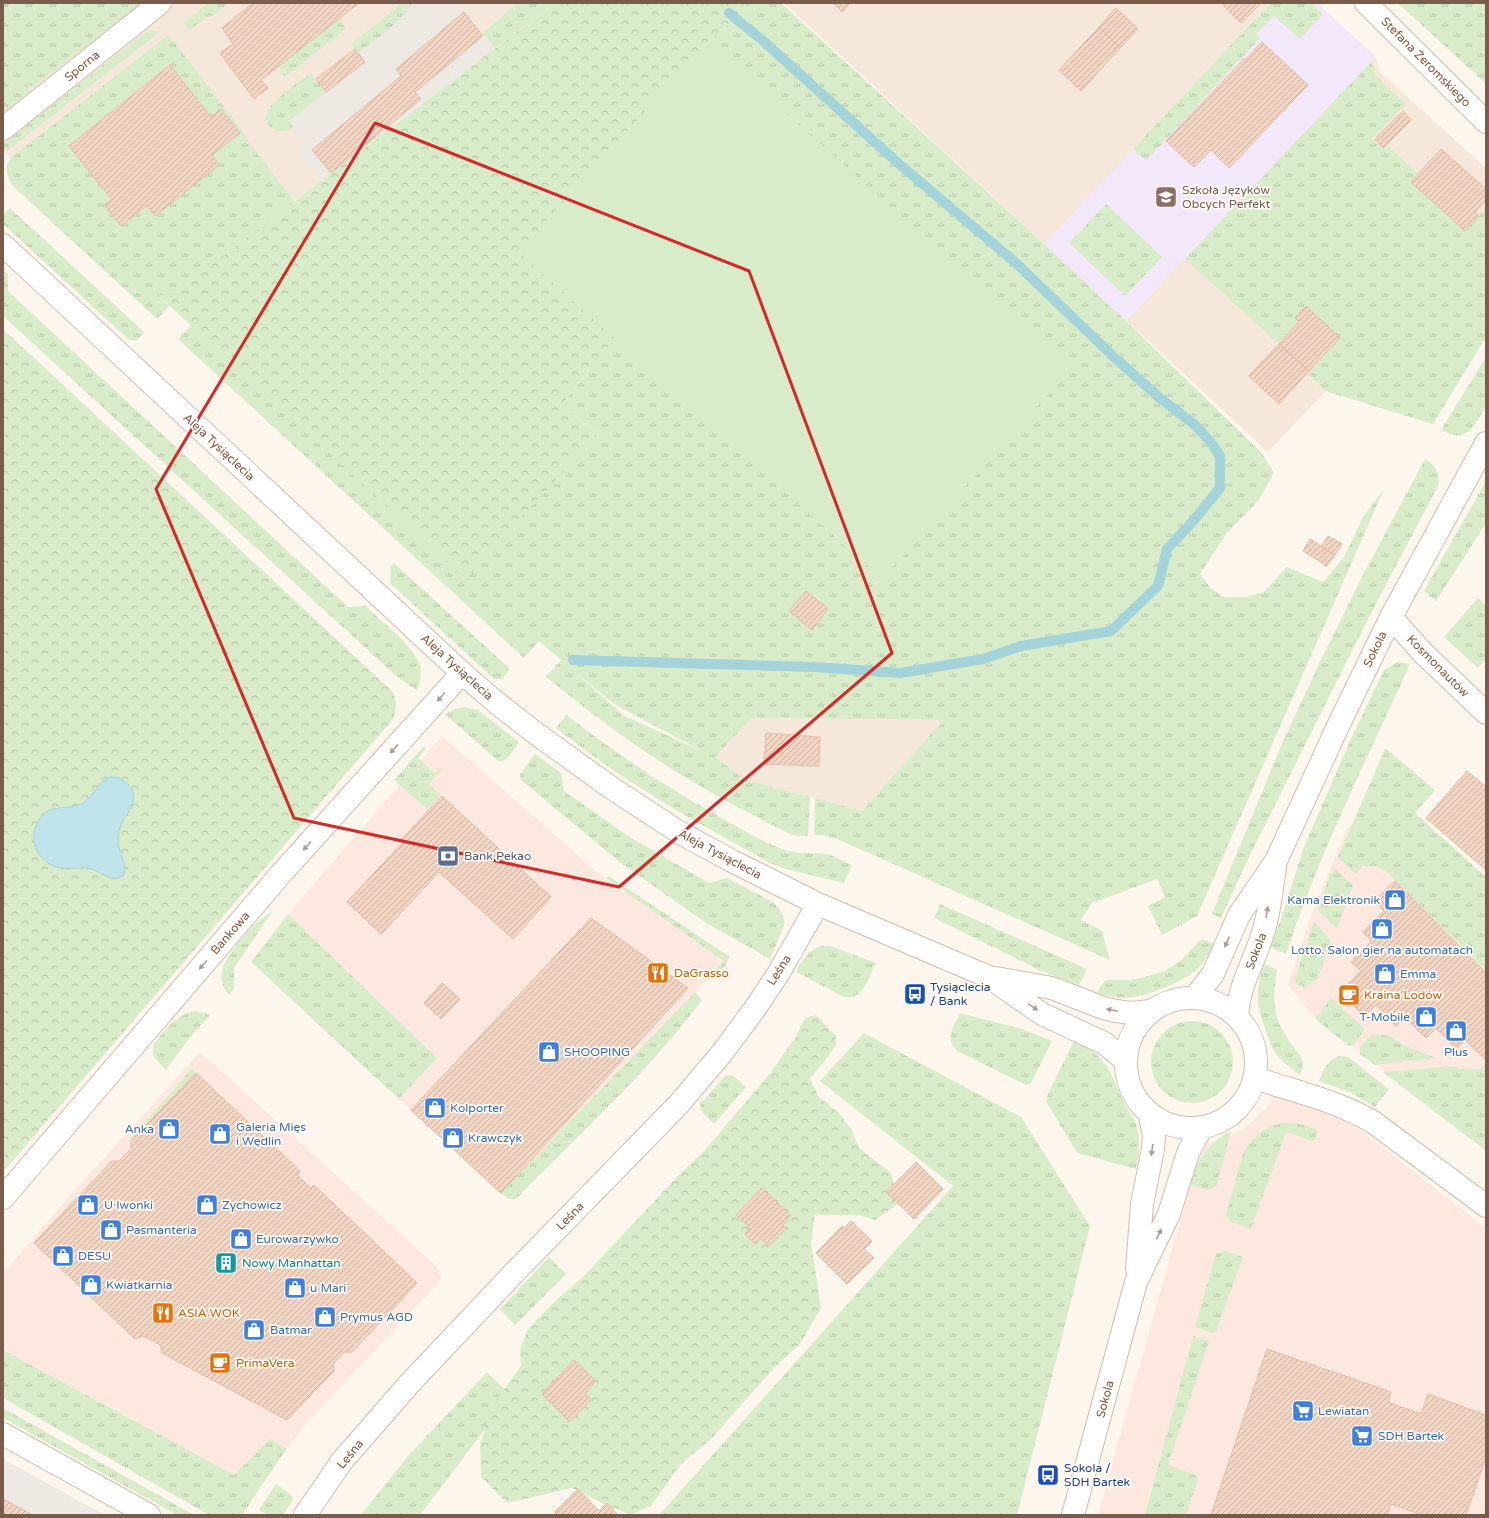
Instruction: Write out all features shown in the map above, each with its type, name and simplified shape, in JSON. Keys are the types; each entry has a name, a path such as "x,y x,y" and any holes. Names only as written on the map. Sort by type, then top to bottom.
{"street":[{"name":"Sporna","path":"3,129 160,3"},
{"name":"Stefana Żeromskiego","path":"1366,3 1486,122"},
{"name":"Aleja Tysiąclecia","path":"3,245 462,673 498,704 538,735 613,789 682,834 818,904 989,977 1042,1014 1104,1043 1126,1061"},
{"name":"Sokola","path":"1195,997 1213,974 1239,915 1276,861 1339,724 1391,617 1486,443"},
{"name":"Kosmonautów","path":"1391,617 1422,652 1486,713"},
{"name":"Bankowa","path":"3,1198 280,875 462,673"},
{"name":"Sokola","path":"1237,1016 1240,992 1265,926 1276,861"},
{"name":"Leśna","path":"305,1515 342,1461 410,1383 513,1274 678,1105 722,1053 778,974 818,904"},
{"name":"Aleja Tysiąclecia","path":"989,977 1052,988 1104,1008 1116,1011 1131,1013 1151,1011"},
{"path":"1186,997 1195,997 1214,1001 1231,1010 1237,1016 1249,1032 1256,1050 1257,1059 1255,1078 1248,1096 1236,1111 1220,1122 1192,1128 1174,1125 1160,1120 1149,1112 1139,1101 1132,1089 1126,1061 1129,1042 1133,1033 1151,1011 1167,1002 1186,997"},
{"path":"1255,1078 1334,1103 1373,1122 1486,1206"},
{"name":"Sokola","path":"1073,1515 1136,1282 1142,1204 1153,1149 1154,1136 1149,1112"},
{"name":"Sokola","path":"1136,1282 1169,1214 1188,1153 1202,1127"},
{"path":"3,1434 149,1515"}],"highlighted area":[{"path":"375,123 749,271 892,653 619,887 294,818 156,489"}],"shaded area":[{"path":"3,3 555,3 177,291 32,178 3,151"},
{"path":"412,3 458,3 495,48 322,181 300,153 300,148 305,141 293,127 286,131 280,131 274,130 269,126 266,117 269,108 274,102 311,73 327,92 365,62 358,53 400,19 408,11"},
{"path":"784,3 1317,3 1376,57 1380,72 1486,168 1486,223 1268,452"},
{"name":"Szkoła Języków Obcych Perfekt","path":"1272,3 1317,3 1376,57 1126,321 1044,244"},
{"path":"752,718 945,720 862,811 744,779 715,757"},
{"path":"442,736 605,879 730,956 502,1196 399,1099 437,1058 288,914"},
{"path":"1348,826 1486,965 1486,1070 1387,1073 1313,1016 1288,984 1310,918"},
{"name":"Nowy Manhattan","path":"200,1052 436,1266 442,1279 308,1421 286,1449 254,1496 3,1350 3,1274 66,1200"},
{"path":"1280,1080 1305,1087 1486,1228 1486,1515 1098,1515 1201,1146 1223,1141 1245,1128 1268,1106"},
{"path":"3,1459 103,1514 3,1515"}],"green space":[{"path":"3,3 142,3 33,87 26,83 31,91 3,113"},
{"path":"208,3 230,3 212,16 206,17 189,31 184,23"},
{"path":"400,3 412,3 408,10 395,24 358,53 351,44 395,9"},
{"path":"517,3 555,3 495,48 483,33"},
{"path":"555,3 756,3 707,42 519,252 614,337 560,407 598,433 466,579 159,296 177,291"},
{"path":"756,3 781,3 1044,244 1261,452 1274,473 1258,501 1226,534 1200,574 1211,588 1223,597 1245,597 1264,592 1287,567 1323,582 1344,557 1363,517 1384,489 1197,916 1162,935 1148,906 1165,897 1157,879 1092,903 1081,920 1102,931 1110,960 837,839 822,835 814,835 815,798 862,811 944,720 752,718 715,757 744,779 810,797 808,836 790,834 732,804 648,754 586,709 546,677 561,660 539,641 524,658 178,339 197,319 598,433 560,407 614,337 519,252 707,42","holes":["574,671 614,704 706,753 623,715"]},
{"path":"1272,3 1311,3 1323,14 1300,39 1274,16 1256,34 1260,38 1146,161 1133,149"},
{"path":"1398,3 1486,3 1486,84"},
{"path":"339,19 346,29 285,77 278,67"},
{"path":"151,30 160,32 8,150 3,151 3,145 8,140 142,35"},
{"path":"167,36 175,43 295,202 177,291 159,296 169,306 157,319 15,188 9,180 7,168 13,156"},
{"path":"707,42 1071,369 882,579 519,252"},
{"path":"1372,61 1376,76 1406,104 1372,139 1383,149 1387,145 1418,174 1465,231 1486,208 1486,337 1433,424 1325,391 1308,373 1340,338 1305,306 1295,318 1299,322 1279,344 1185,259"},
{"path":"311,73 326,92 289,121 293,127 283,131 273,129 267,122 266,115 271,107 287,90"},
{"path":"1106,204 1162,257 1125,296 1069,243"},
{"path":"10,208 144,332 137,340 129,340 3,224 3,215"},
{"path":"3,270 8,274 8,291 348,607 365,606 405,643 412,651 420,666 421,672 417,691 394,674 3,316"},
{"path":"3,329 393,692 396,706 393,719 3,1172"},
{"path":"1486,357 1487,386 1486,404 1484,410 1472,429 1468,432 1454,435 1441,430"},
{"path":"1425,459 1437,470 1439,478 1438,486 1369,617 1248,859 1221,918 1212,914 1280,748 1319,664 1362,577"},
{"path":"1486,481 1486,523 1436,601 1424,591"},
{"path":"394,563 510,669 502,679 494,679 390,583 391,566"},
{"path":"1478,598 1486,605 1486,659 1478,668 1444,637"},
{"path":"1398,662 1410,664 1328,843 1286,954 1270,947 1281,919 1304,847 1350,741 1384,670"},
{"path":"463,707 478,710 519,742 508,758 498,761 445,714 457,708"},
{"path":"566,715 657,779 695,803 755,836 785,850 828,855 852,865 844,883 786,869 770,863 666,804 613,770 556,728"},
{"path":"423,747 426,749 418,758 435,773 440,768 441,770 429,784 441,795 428,810 394,780"},
{"path":"1385,749 1435,790 1415,813 1486,877 1486,971 1386,871 1376,866 1362,866 1356,874 1338,857"},
{"path":"535,754 561,773 564,791 630,837 709,883 727,878 771,901 779,908 784,919 784,926 770,959 708,924 622,864 522,781 520,774"},
{"path":"1334,867 1353,886 1337,929 1318,910 1330,874 1333,874"},
{"path":"609,876 730,957 721,973 716,970 724,961 606,878"},
{"path":"940,904 1087,969 1079,985 1039,970 934,918"},
{"path":"272,912 234,968 234,988 229,995 222,982 224,965 242,938 250,929"},
{"path":"288,914 437,1058 399,1099 251,962"},
{"path":"1314,921 1331,941 1317,980 1305,987 1294,983"},
{"path":"1203,940 1214,944 1201,965 1186,977 1166,987 1134,997 1125,998 1097,993 1101,985 1107,980 1130,980 1165,971 1182,959 1199,941"},
{"path":"822,946 830,946 876,963 861,992 851,997 844,997 796,972 809,953"},
{"path":"1264,964 1277,970 1274,995 1276,1013 1284,1032 1302,1059 1303,1067 1300,1075 1284,1063 1276,1054 1271,1046 1260,1014 1258,990"},
{"path":"695,992 702,1000 681,1027 636,1077 516,1199 509,1199 503,1195 501,1193"},
{"path":"1331,998 1365,1029 1354,1044 1349,1046 1315,1019"},
{"path":"195,1011 210,1015 187,1041 166,1070 153,1056 153,1046 176,1019"},
{"path":"960,1013 1022,1029 1052,1041 1031,1083 1026,1085 957,1051 951,1042 951,1032"},
{"path":"816,1015 836,1036 836,1045 810,1078 818,1096 839,1113 851,1129 859,1148 891,1173 898,1204 875,1220 858,1215 815,1215 811,1243 821,1308 799,1345 774,1368 711,1439 681,1464 651,1506 630,1515 572,1488 507,1503 481,1477 480,1445 492,1406 521,1366 520,1349 528,1329 554,1302 583,1277 675,1179 706,1149 771,1072 795,1038 805,1018"},
{"path":"1192,1021 1208,1024 1221,1033 1230,1046 1233,1062 1230,1078 1221,1091 1208,1100 1192,1103 1176,1100 1163,1091 1154,1078 1151,1062 1154,1046 1163,1033 1176,1024"},
{"path":"864,1033 1021,1117 1090,1226 1017,1515 659,1515 953,1186 820,1081"},
{"path":"1372,1034 1390,1036 1401,1044 1436,1058 1375,1065 1360,1054 1360,1047"},
{"path":"1075,1039 1100,1057 1110,1072 1124,1103 1135,1121 1139,1141 1136,1169 1077,1153 1047,1103 1047,1096"},
{"path":"1339,1056 1348,1057 1389,1089 1375,1107 1349,1092 1319,1081 1326,1066"},
{"path":"1486,1063 1486,1151 1383,1072 1455,1066 1458,1069 1479,1069"},
{"path":"191,1068 196,1073 131,1141 131,1138 180,1083"},
{"path":"732,1075 746,1087 714,1124 701,1111 700,1104 725,1076"},
{"path":"1282,1123 1300,1124 1318,1130 1314,1141 1286,1132 1251,1229 1231,1222 1226,1215 1245,1150 1253,1139 1263,1131 1269,1127"},
{"path":"1231,1131 1216,1187 1210,1190 1189,1185 1196,1167 1204,1153 1216,1141"},
{"path":"1224,1251 1243,1257 1215,1334 1195,1327 1216,1254"},
{"path":"549,1257 566,1274 515,1325 500,1309"},
{"path":"1193,1336 1209,1341 1168,1465 1196,1475 1198,1479 1186,1515 1145,1515"},
{"path":"3,1350 234,1475 270,1439 287,1449 254,1496 243,1515 209,1515 3,1398"},
{"path":"487,1372 511,1395 420,1515 361,1515 408,1456"},
{"path":"3,1408 194,1515 177,1515 3,1418"},
{"path":"276,1484 291,1495 293,1500 283,1515 268,1515 259,1510"}],"water":[{"path":"109,777 119,778 131,787 134,797 131,807 118,833 118,844 125,871 124,875 111,878 91,869 55,867 44,861 37,851 34,839 37,824 41,818 45,813 52,809 81,804 89,798 101,783"}],"building":[{"path":"253,3 359,3 261,80 268,88 254,99 220,53 233,44 222,28"},
{"path":"833,3 850,3 842,12"},
{"path":"1221,3 1261,3 1241,23"},
{"path":"1116,8 1138,29 1120,48 1099,27"},
{"path":"464,12 483,36 415,92 421,99 331,173 312,150 401,76 396,69"},
{"path":"1099,27 1120,48 1081,91 1059,70"},
{"name":"Szkoła Języków Obcych Perfekt","path":"1262,42 1308,85 1229,168 1211,150 1194,167 1166,141"},
{"path":"355,49 365,62 326,92 316,79"},
{"path":"170,65 211,117 221,109 240,133 212,155 219,165 155,216 147,205 121,226 104,205 112,200 69,146"},
{"path":"1403,111 1411,120 1383,148 1375,139"},
{"path":"1441,149 1486,189 1486,200 1475,212 1479,216 1465,231 1411,182"},
{"path":"1306,306 1340,338 1309,371 1279,344 1299,322 1295,318"},
{"path":"1279,344 1309,371 1279,404 1249,376"},
{"path":"1328,536 1342,544 1335,555 1321,547"},
{"path":"1310,539 1335,555 1327,566 1303,551"},
{"path":"806,591 828,609 812,630 789,611"},
{"path":"766,733 820,737 819,766 764,764"},
{"path":"1467,771 1486,787 1486,870 1426,818"},
{"name":"Bank Pekao","path":"442,796 551,897 513,939 439,872 381,934 347,902 404,841 402,839"},
{"path":"1395,881 1486,973 1486,1060 1465,1040 1456,1049 1436,1028 1426,1038 1405,1017 1396,1026 1376,1005 1364,1016 1340,992 1361,971 1351,962 1372,941 1363,932 1384,911 1374,901"},
{"path":"591,918 688,988 501,1193 411,1110"},
{"path":"442,983 460,999 441,1019 424,1003"},
{"name":"Nowy Manhattan","path":"196,1073 300,1171 297,1175 311,1188 314,1185 417,1283 352,1352 344,1352 333,1364 334,1371 287,1420 162,1353 160,1345 154,1341 143,1336 135,1339 34,1243 112,1161 119,1161 131,1149 131,1141"},
{"path":"916,1162 943,1189 914,1219 886,1192"},
{"path":"762,1188 791,1216 783,1225 786,1228 769,1246 760,1238 755,1244 745,1234 750,1228 736,1215"},
{"path":"851,1221 872,1241 864,1249 874,1258 847,1284 816,1253 842,1226 844,1228"},
{"name":"SDH Bartek","path":"1267,1349 1391,1392 1388,1402 1421,1414 1428,1394 1486,1415 1486,1457 1466,1515 1422,1515 1391,1504 1387,1515 1211,1515"},
{"path":"574,1360 596,1381 585,1393 591,1400 570,1422 542,1394"},
{"path":"578,1489 599,1511 607,1503 618,1515 557,1515 555,1512"},
{"path":"3,1499 31,1514 31,1515 3,1515"}],"waterway":[{"path":"573,660 814,667 900,673 983,659 1021,646 1111,631 1158,586 1167,549 1195,519 1220,488 1220,456 1213,445 1196,426 1161,399 1115,358 1016,263 898,163 762,40 729,13"}],"place":[{"name":"Szkoła Języków Obcych Perfekt","path":"1166,197"},
{"name":"Bank Pekao","path":"448,856"},
{"name":"Kama Elektronik","path":"1395,900"},
{"name":"Lotto. Salon gier na automatach","path":"1382,929"},
{"name":"DaGrasso","path":"658,973"},
{"name":"Emma","path":"1385,974"},
{"name":"Tysiąclecia / Bank","path":"915,994"},
{"name":"Kraina Lodów","path":"1349,995"},
{"name":"T-Mobile","path":"1426,1017"},
{"name":"Plus","path":"1456,1031"},
{"name":"SHOOPING","path":"549,1052"},
{"name":"Kolporter","path":"435,1108"},
{"name":"Anka","path":"169,1129"},
{"name":"Galeria Mięs i Wędlin","path":"220,1134"},
{"name":"Krawczyk","path":"453,1138"},
{"name":"U Iwonki","path":"88,1205"},
{"name":"Zychowicz","path":"207,1205"},
{"name":"Pasmanteria","path":"111,1230"},
{"name":"Eurowarzywko","path":"241,1239"},
{"name":"DESU","path":"63,1256"},
{"name":"Nowy Manhattan","path":"226,1263"},
{"name":"Kwiatkarnia","path":"91,1285"},
{"name":"u Mari","path":"295,1288"},
{"name":"ASIA WOK","path":"163,1313"},
{"name":"Prymus AGD","path":"325,1317"},
{"name":"Batmar","path":"254,1330"},
{"name":"PrimaVera","path":"220,1363"},
{"name":"Lewiatan","path":"1303,1411"},
{"name":"SDH Bartek","path":"1362,1436"},
{"name":"Sokola / SDH Bartek","path":"1048,1475"}]}
